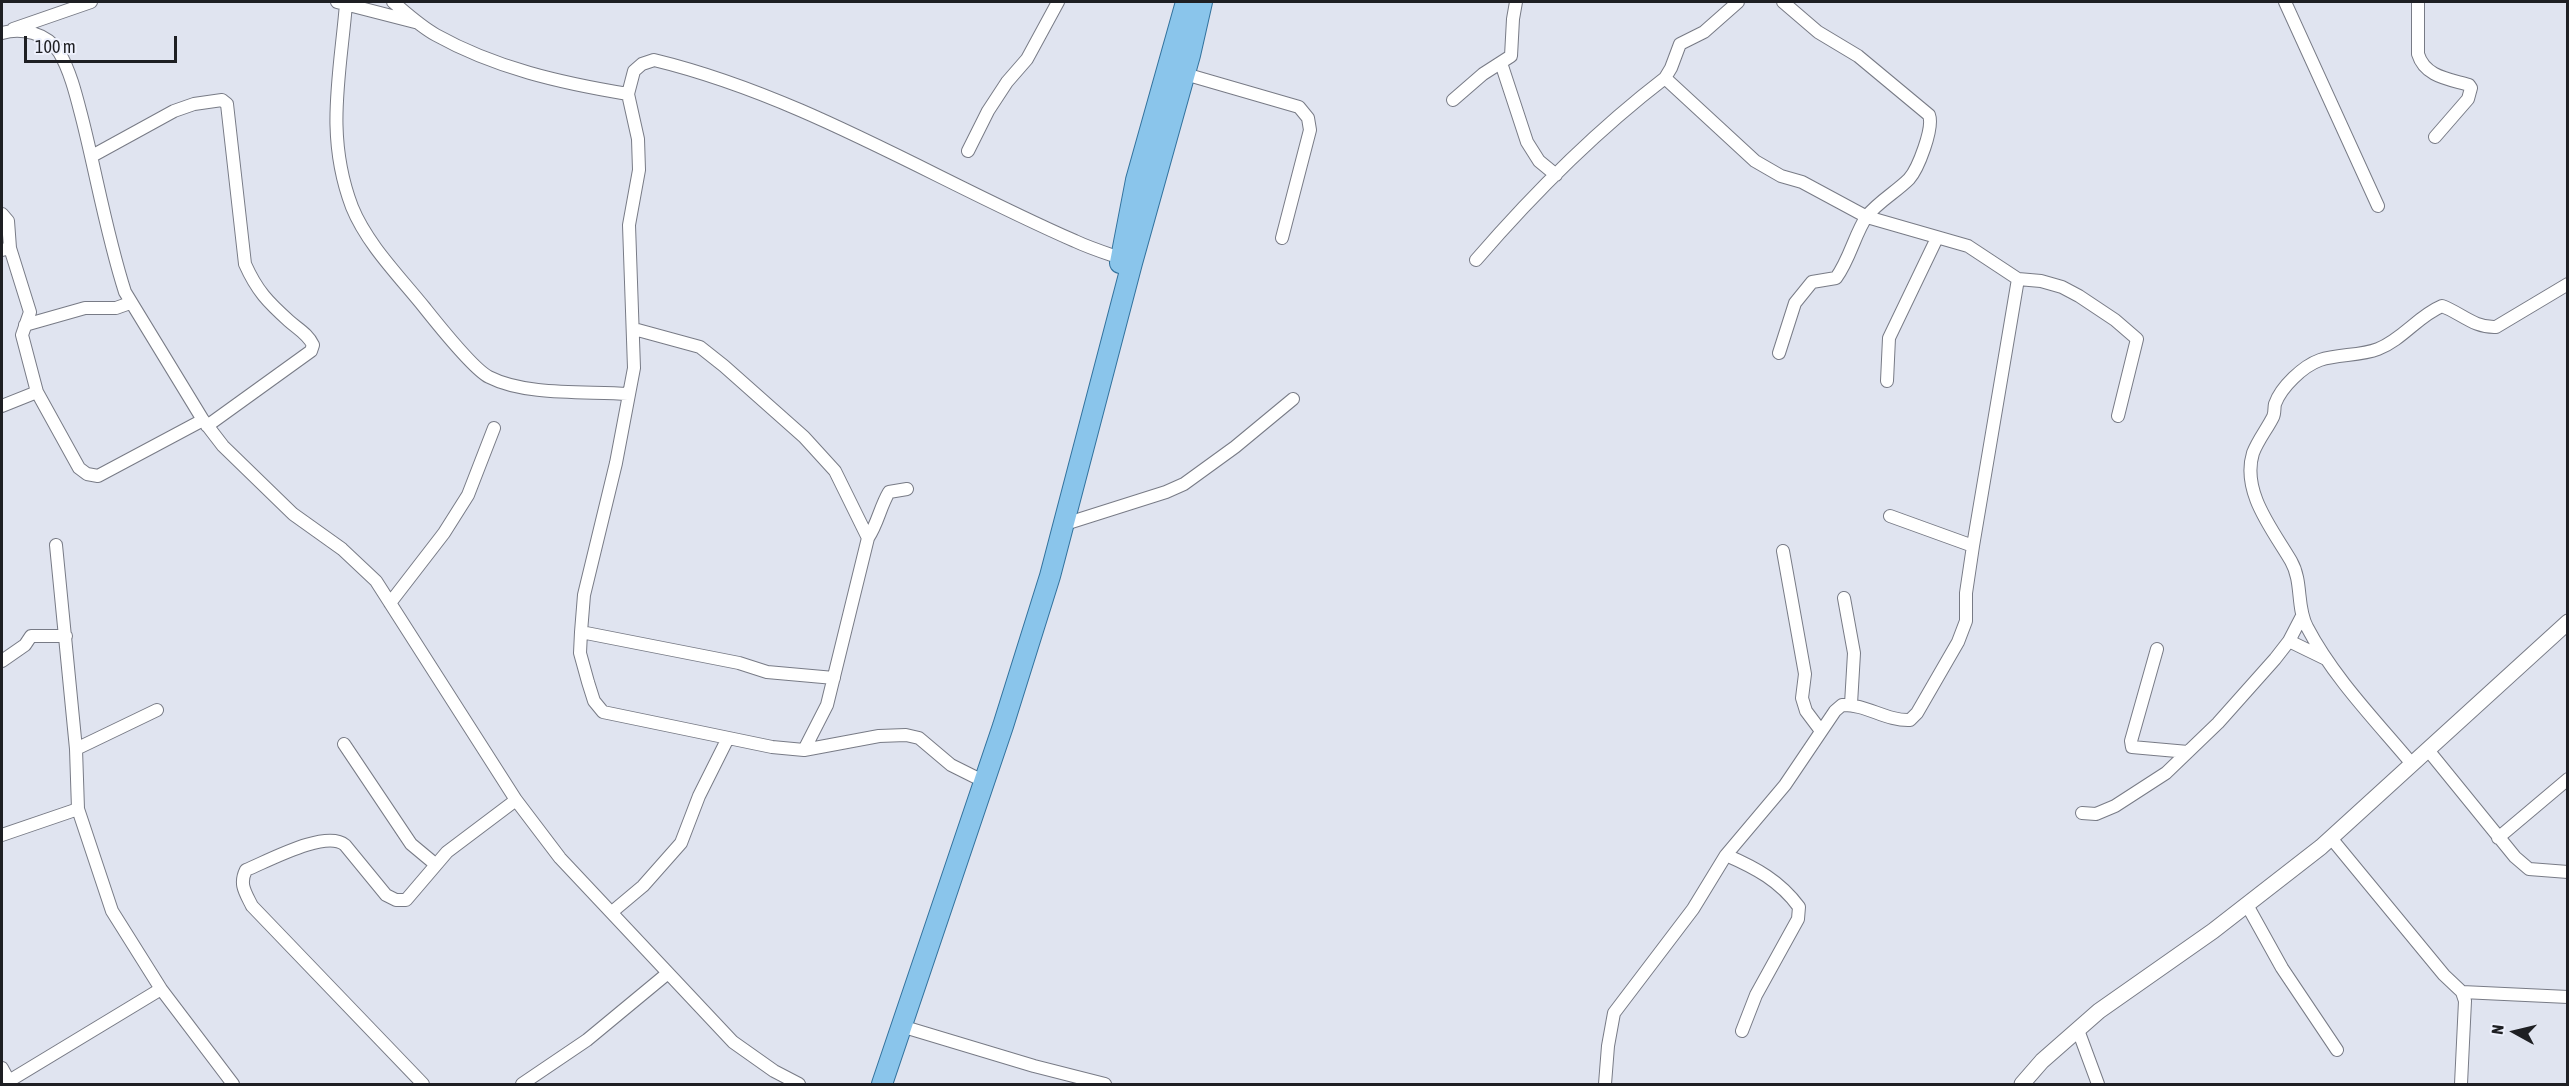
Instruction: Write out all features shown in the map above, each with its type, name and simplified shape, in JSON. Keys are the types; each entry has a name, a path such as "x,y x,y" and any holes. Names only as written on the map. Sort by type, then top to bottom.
{"main road":[{"path":"870,1084 1034,630 1065,524 1126,261 1136,180 1186,2"},
{"path":"882,1084 1057,509 1126,261 1185,74 1202,2"}],"street":[{"path":"6,32 92,2"},
{"path":"393,2 435,35 504,66 583,87 628,94"},
{"path":"968,151 988,111 1007,82 1027,59 1058,2"},
{"path":"1453,100 1483,74 1511,56 1516,2"},
{"path":"1476,260 1505,226 1592,139 1665,78 1680,44 1704,32 1738,2"},
{"path":"1779,353 1795,303 1812,282 1836,278 1843,269 1867,217 1911,178 1930,133 1932,122 1929,115 1858,56 1818,32 1783,2"},
{"path":"2285,2 2378,206"},
{"path":"2418,2 2420,62 2436,75 2469,85 2471,88 2468,99 2434,137"},
{"path":"420,23 342,3 335,127 340,164 353,208 375,246 432,317 487,376 522,389 628,394"},
{"path":"6,32 36,33 59,51 71,83 92,156 117,267 130,303 205,423 223,446 293,514 364,568 390,603 516,800 560,858 733,1042 774,1071 799,1084"},
{"path":"975,777 951,765 919,738 906,735 879,736 804,750 728,738 603,712 594,701 580,653 584,595 616,463 634,368 629,225 639,170 638,139 628,94 634,71 642,64 654,60 739,85 913,162 1076,242 1126,261"},
{"path":"1501,63 1527,142 1539,161 1556,176"},
{"path":"1185,74 1299,107 1308,118 1310,130 1282,238"},
{"path":"1665,78 1755,161 1781,176 1802,182 1867,217 1968,246 2018,279 2041,281 2070,291 2115,320 2135,336 2137,344 2118,416"},
{"path":"2,214 8,221 6,249 30,312 22,335 37,392 79,468 87,474 98,476 205,423 311,351 313,345 310,338 256,289 245,264 227,104 222,100 194,104 174,111 92,156"},
{"path":"1887,381 1889,338 1937,238"},
{"path":"1605,1084 1608,1046 1614,1013 1693,909 1726,855 1785,786 1821,731 1842,705 1851,705 1898,721 1910,720 1917,713 1958,642 1966,621 1966,593 1973,546 2018,279"},
{"path":"2412,764 2328,659 2302,616 2297,578 2292,562 2254,494 2250,477 2253,453 2274,416 2275,404 2287,385 2307,367 2319,360 2377,350 2397,339 2431,310 2442,306 2472,323 2496,327 2568,284"},
{"path":"25,325 85,308 116,308 130,303"},
{"path":"634,328 700,347 804,437 835,471 868,538"},
{"path":"2,406 37,392"},
{"path":"1065,524 1166,492 1184,484 1235,447 1293,399"},
{"path":"390,603 444,533 468,495 494,428"},
{"path":"804,750 827,705 868,538 877,524 889,492 907,489"},
{"path":"1890,516 1973,546"},
{"path":"56,545 76,749 78,809 112,911 161,989 233,1084"},
{"path":"1784,551 1805,674 1802,698 1806,711 1821,731"},
{"path":"1844,598 1854,653 1851,705"},
{"path":"2082,813 2096,814 2115,806 2166,773 2218,723 2289,641 2302,616"},
{"path":"2022,1084 2042,1061 2098,1011 2247,905 2331,838 2568,622"},
{"path":"581,632 739,663 766,672 834,678"},
{"path":"2,661 25,645 31,636 66,636"},
{"path":"2289,641 2328,659"},
{"path":"2157,649 2131,741 2132,747 2188,752"},
{"path":"76,749 156,710"},
{"path":"612,912 643,886 681,843 699,796 728,738"},
{"path":"344,744 411,844 435,864"},
{"path":"2428,750 2498,838 2529,869 2568,872"},
{"path":"2498,838 2568,779"},
{"path":"423,1084 252,906 242,886 246,870 318,841 339,840 386,895 396,900 406,900 447,852 516,800"},
{"path":"4,831 78,809"},
{"path":"2331,838 2444,975 2462,992 2466,1001 2461,1084"},
{"path":"1726,855 1754,867 1775,881 1799,907 1798,919 1756,995 1742,1031"},
{"path":"2247,905 2282,968 2337,1050"},
{"path":"522,1084 587,1040 668,973"},
{"path":"2,1068 6,1083 161,989"},
{"path":"2462,992 2568,997"},
{"path":"901,1026 1034,1066 1105,1084"},
{"path":"2078,1030 2098,1084"}]}
